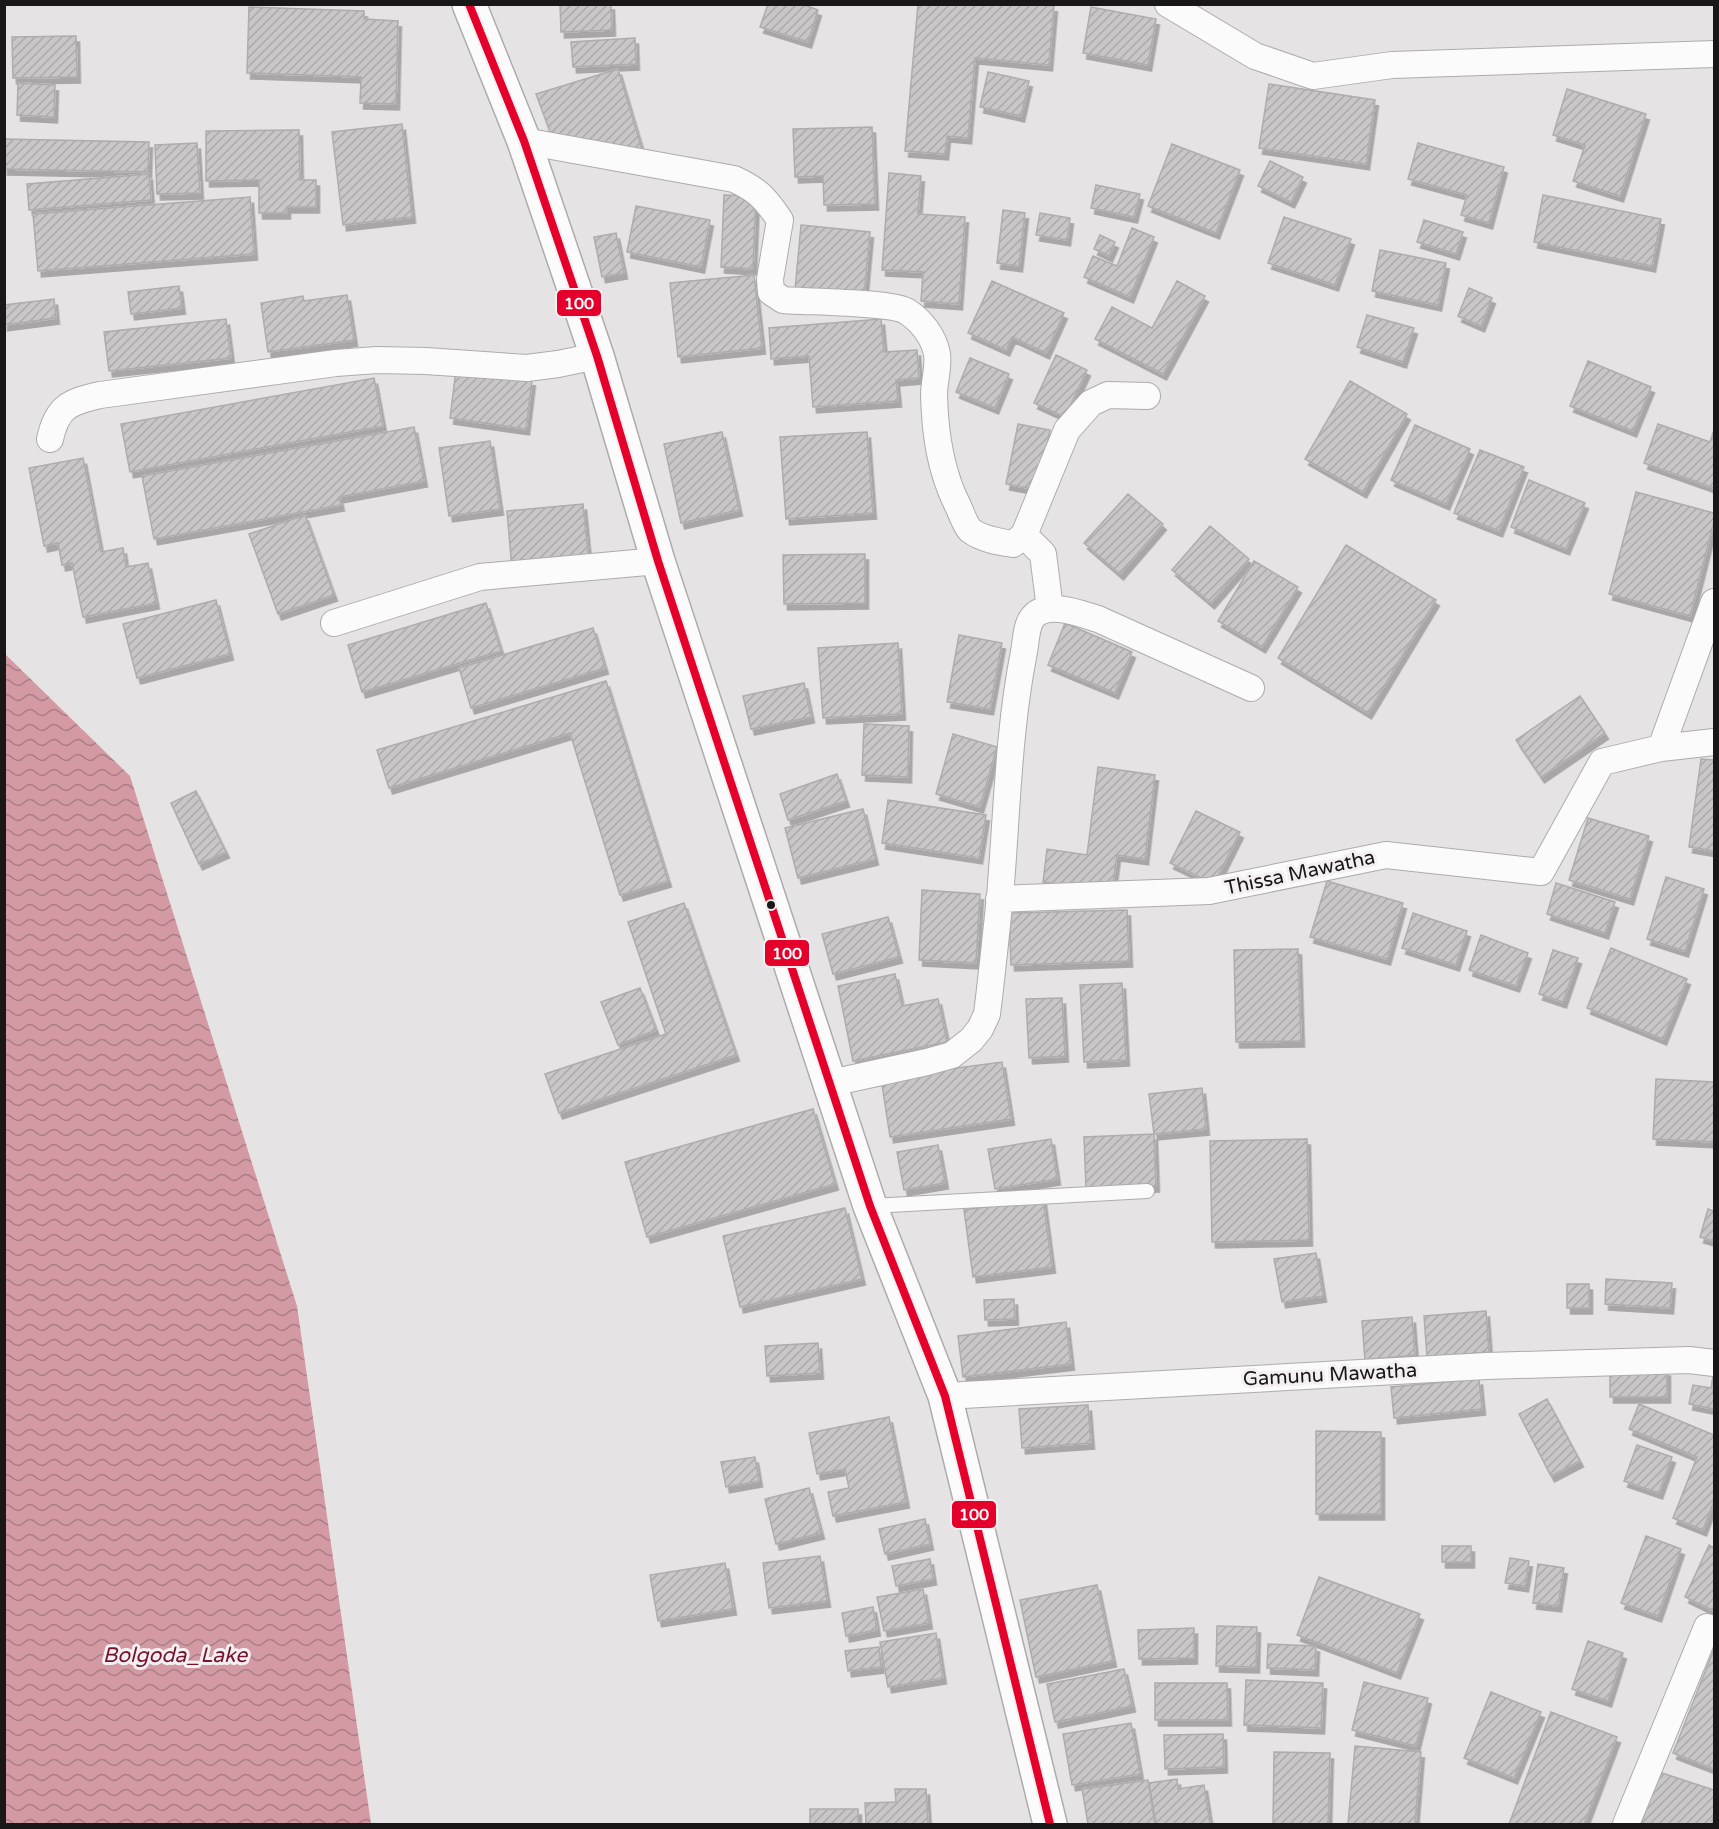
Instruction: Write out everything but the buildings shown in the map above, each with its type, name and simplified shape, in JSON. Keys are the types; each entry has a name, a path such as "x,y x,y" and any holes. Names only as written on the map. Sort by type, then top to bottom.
{"highway":[{"path":"469,4 524,141 597,356 658,561 870,1206 945,1396 1050,1824"}],"street":[{"path":"1168,4 1255,56 1313,76 1392,65 1714,54"},
{"path":"524,141 734,179 753,188 766,200 780,220 770,279 771,292 783,300 878,306 904,310 921,323 931,337 937,355 934,393 936,432 942,466 970,530 992,540 1013,544 1024,535 1067,430 1091,403 1108,395 1147,396"},
{"path":"50,440 53,423 63,408 78,400 100,395 336,363 377,360 426,361 527,368 597,356"},
{"path":"1024,535 1043,554 1050,609"},
{"path":"334,623 480,577 658,561"},
{"path":"1661,748 1714,602"},
{"path":"831,1083 952,1055 971,1040 980,1029 987,1014 1017,688 1032,618 1050,609 1074,611 1098,619 1251,688"},
{"name":"Thissa Mawatha","path":"999,899 1209,891 1386,855 1541,872 1602,762 1661,748 1714,742"},
{"name":"Gamunu Mawatha","path":"945,1396 1487,1366 1689,1360 1714,1363"},
{"path":"1626,1824 1707,1626"}],"lane":[{"path":"870,1206 1147,1191"}],"water":[{"name":"Bolgoda_Lake","path":"5,654 130,776 297,1306 371,1824 5,1824"}],"transit line":[{"name":"100","path":"469,4 524,141 597,356 658,561 870,1206 945,1396 1050,1824"}]}
